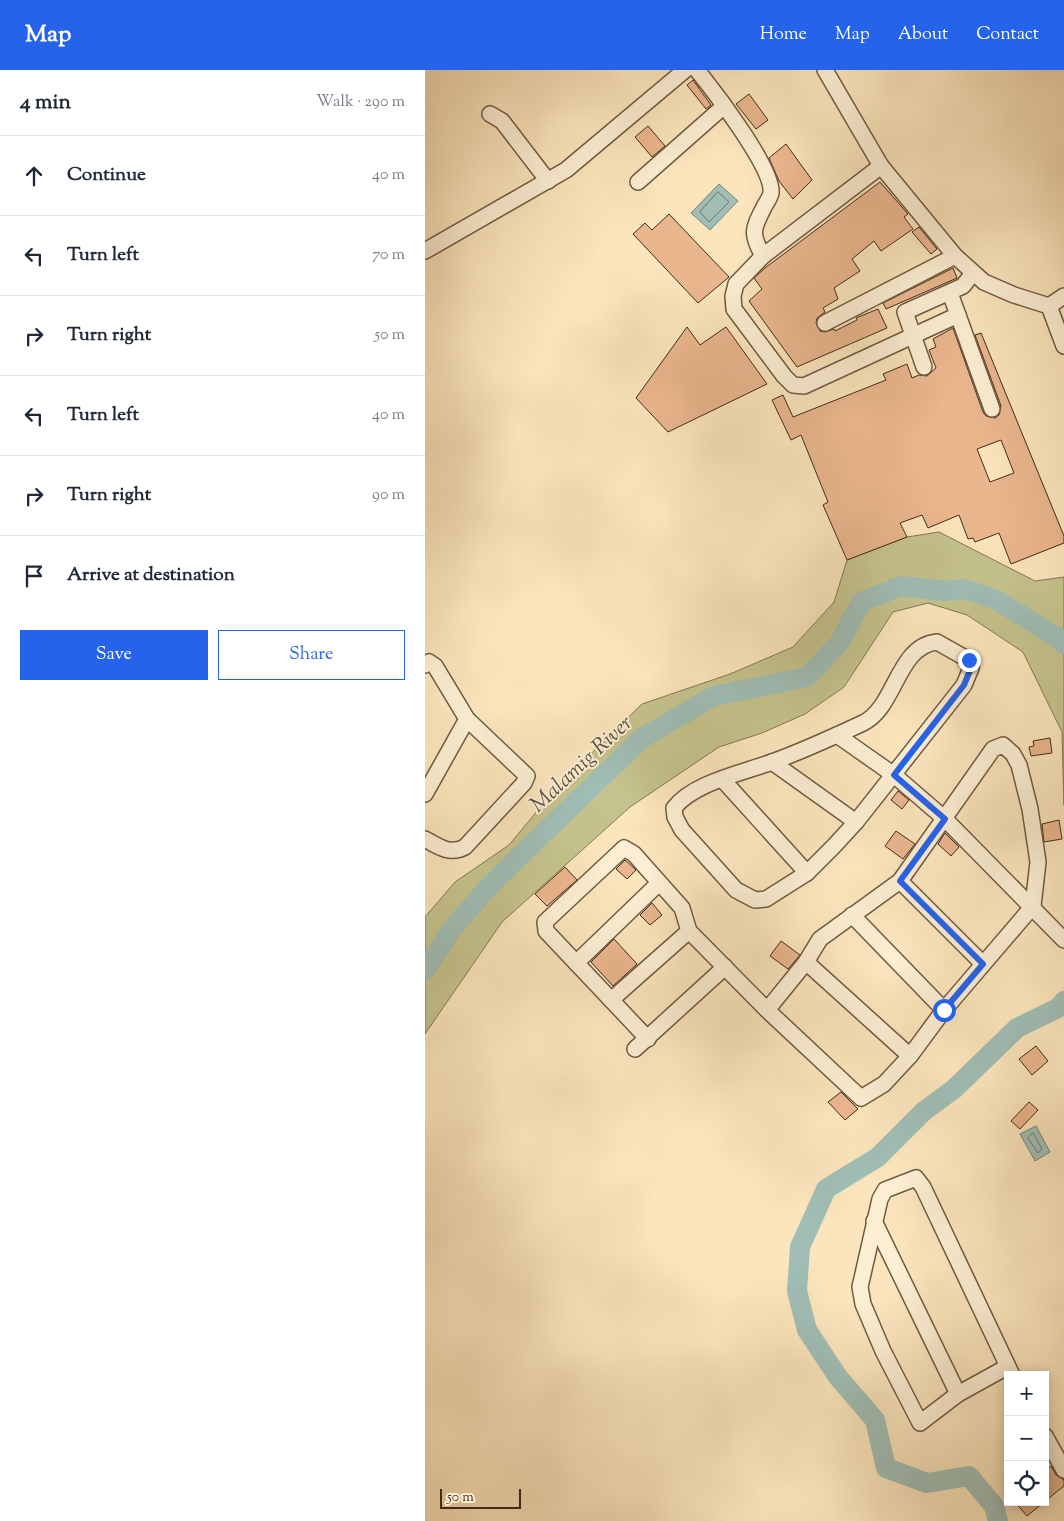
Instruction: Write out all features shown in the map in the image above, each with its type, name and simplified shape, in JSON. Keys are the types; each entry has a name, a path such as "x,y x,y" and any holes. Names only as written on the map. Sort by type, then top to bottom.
{"street":[{"path":"425,251 566,170 685,70"},
{"path":"697,70 757,155 770,181 771,194 755,226 753,237 763,256"},
{"path":"825,70 881,166 955,256 973,273 994,286 1049,306 1064,346"},
{"path":"638,182 723,107"},
{"path":"490,114 502,121 548,180"},
{"path":"881,166 763,256 736,284 733,296 734,309 793,385 804,386 914,337 958,315"},
{"path":"825,323 955,256"},
{"path":"924,367 905,312 950,293 969,281 973,273"},
{"path":"950,293 992,409"},
{"path":"1049,306 1064,296"},
{"path":"937,642 969,660 971,668 964,685 856,822 807,873 766,899 755,900 736,890 682,830 675,817 674,808 682,797 722,779 772,762 837,735 872,718 913,654 929,643 937,642"},
{"path":"425,664 429,662 435,666 467,719 527,776 524,783 465,847 456,851 445,850 425,840"},
{"path":"425,794 467,719"},
{"path":"837,735 894,775 945,819 1033,906 1064,940"},
{"path":"648,1039 546,931 545,922 624,848 634,854 682,908 689,930 767,1010 861,1098 885,1084 910,1056 944,1010 1033,906 1038,862 1033,824 1019,765 1013,754 1003,745 998,745 993,749 900,881 820,939 806,962 767,1010"},
{"path":"772,762 856,822"},
{"path":"722,779 807,873"},
{"path":"900,881 983,964"},
{"path":"576,963 659,883"},
{"path":"852,915 944,1010"},
{"path":"611,1000 689,930"},
{"path":"806,962 910,1056"},
{"path":"635,1049 725,967"},
{"path":"1004,1374 958,1394 920,1423 883,1351 863,1304 860,1287 873,1222 880,1199 885,1190 916,1178 923,1187 1010,1371"},
{"path":"873,1222 958,1394"},
{"path":"1049,1443 1064,1470"}],"shaded area":[{"path":"939,532 1035,581 1064,577 1064,805 1062,732 1023,652 967,615 928,603 893,612 844,687 805,714 762,733 719,747 630,807 502,922 425,1034 425,917 455,882 509,845 557,787 642,704 730,674 793,647 834,602 847,560 907,537"}],"water":[{"path":"719,184 738,201 710,230 691,213"},
{"path":"1036,1126 1050,1152 1035,1161 1020,1134"}],"building":[{"path":"693,80 711,105 706,109 687,85"},
{"path":"749,94 768,120 756,129 736,104"},
{"path":"648,126 665,146 652,157 635,137"},
{"path":"786,144 812,180 793,199 779,181 769,158"},
{"path":"880,182 908,214 904,217 913,229 881,251 874,241 852,259 860,271 834,288 838,299 823,308 825,312 817,318 816,323 820,331 825,332 834,329 835,331 857,320 856,318 878,309 887,328 797,367 749,301 762,289 754,278"},
{"path":"669,214 729,277 698,303 633,234 645,223 652,230"},
{"path":"919,227 937,249 931,254 912,232"},
{"path":"953,268 957,278 886,309 883,303"},
{"path":"687,327 700,345 726,327 767,384 668,432 636,398"},
{"path":"953,328 983,412 986,416 995,418 999,415 1001,406 975,335 981,333 1064,536 1064,543 1011,564 999,533 975,542 973,538 968,539 959,515 928,528 922,515 900,523 907,537 847,560 823,505 828,502 801,435 791,440 772,400 783,395 793,417 886,380 883,374 907,364 912,378 919,375 927,376 936,368 929,350 936,347 933,339","holes":["1001,440 1014,473 990,482 977,449"]},
{"path":"1050,738 1052,753 1031,756 1029,747 1034,746 1033,741"},
{"path":"898,791 909,800 902,809 891,800"},
{"path":"1059,820 1062,839 1044,842 1042,824"},
{"path":"896,831 915,844 903,859 885,846"},
{"path":"945,833 959,847 951,856 938,844"},
{"path":"625,860 636,870 627,879 616,869"},
{"path":"565,867 577,880 547,906 535,894"},
{"path":"652,903 662,915 650,925 640,915"},
{"path":"614,939 637,964 613,986 591,962"},
{"path":"781,941 800,955 788,969 770,956"},
{"path":"1036,1046 1048,1061 1032,1075 1019,1059"},
{"path":"841,1092 858,1109 845,1120 828,1102"},
{"path":"1029,1102 1038,1110 1020,1129 1011,1121"},
{"path":"1051,1466 1056,1475 1064,1480 1064,1486 1049,1498 1049,1468"},
{"path":"1018,1506 1039,1506 1027,1516"}],"waterway":[{"name":"Malamig River","path":"425,970 451,930 490,885 642,738 714,696 807,677 840,642 861,602 901,586 944,591 964,589 995,599 1061,640 1064,644"},
{"path":"998,1521 994,1506 969,1476 927,1483 886,1468 875,1420 838,1377 807,1330 797,1291 800,1247 826,1189 878,1157 924,1111 954,1089 1017,1028 1058,1008 1064,1001"}],"route":[{"path":"944,1010 983,964 900,881 945,819 894,775 964,685 971,668 969,660"}]}
